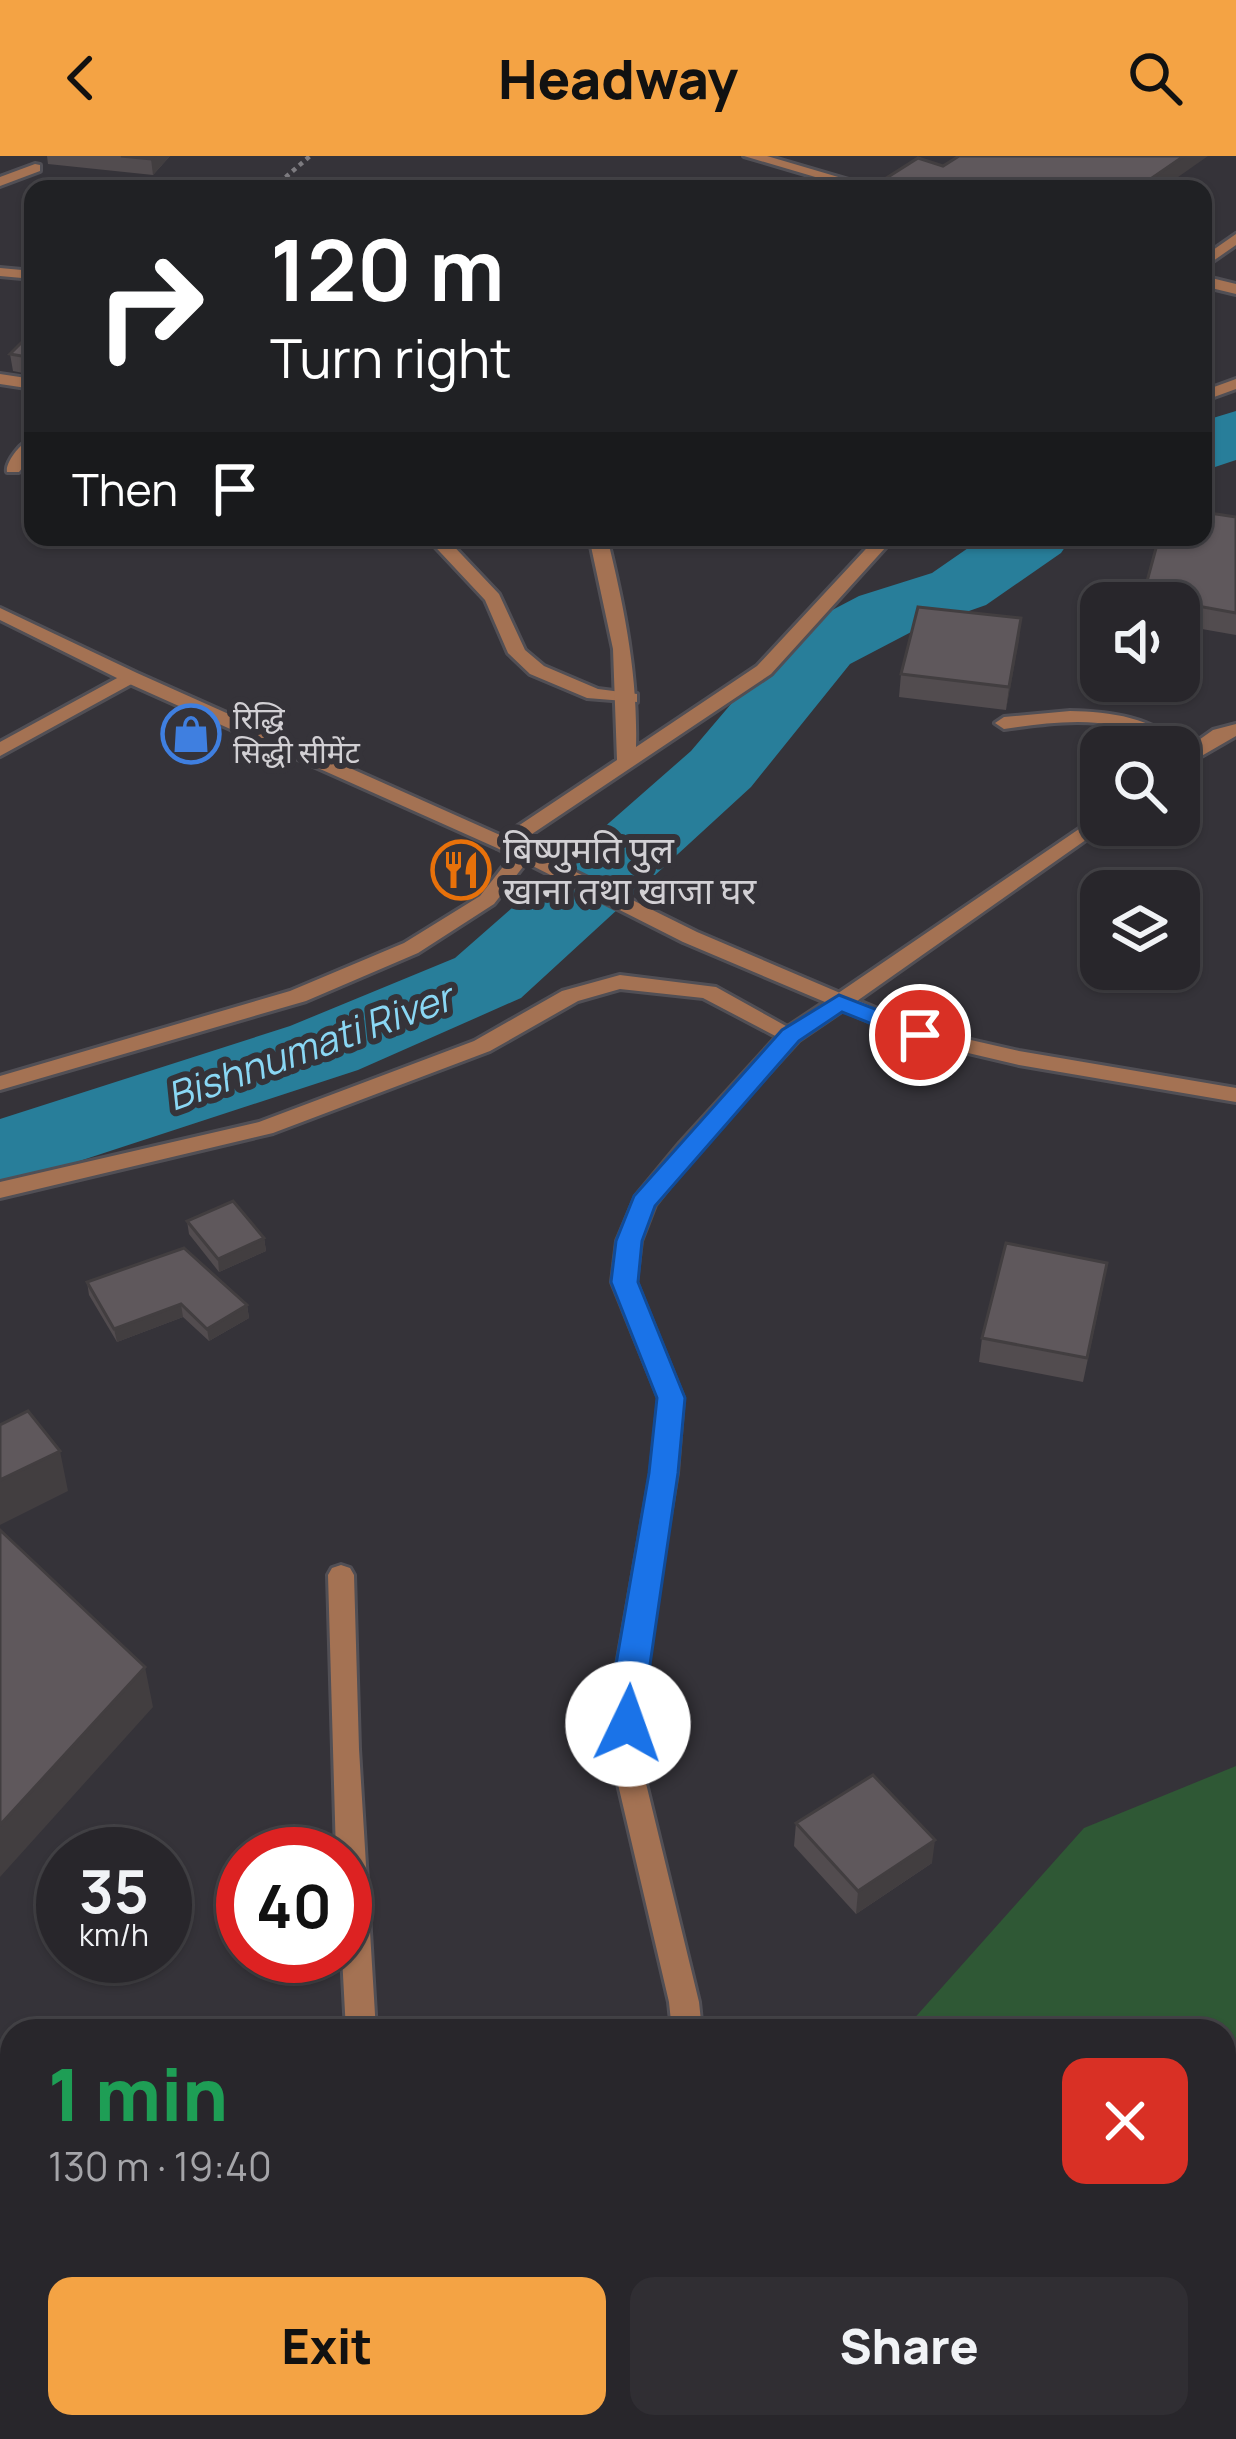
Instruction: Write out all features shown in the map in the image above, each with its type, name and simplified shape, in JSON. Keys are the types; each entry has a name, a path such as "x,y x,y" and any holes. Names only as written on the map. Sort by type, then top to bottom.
{"street":[{"path":"751,156 839,180"},
{"path":"0,182 35,168"},
{"path":"1212,257 1236,238"},
{"path":"13,468 24,454"},
{"path":"444,546 493,598 518,653 537,670 594,694 630,698"},
{"path":"600,546 621,626 630,698 626,764"},
{"path":"0,1083 298,996 411,948 488,900 514,849 626,764 764,670 878,546"},
{"path":"0,613 130,677 514,849 690,937 920,1035 1236,1095"},
{"path":"0,750 130,677"},
{"path":"1004,723 1099,717 1138,726"},
{"path":"1200,744 1236,730"},
{"path":"685,2019 628,1767 628,1682 664,1473 671,1398 624,1282 629,1241 644,1202 790,1035 1080,835"},
{"path":"0,1190 265,1128 482,1046 570,996 620,982 708,992 790,1035"},
{"path":"341,1575 360,2019"}],"path":[{"path":"282,180 310,156"}],"green space":[{"path":"1236,1766 1236,2019 914,2019 1084,1828"}],"building":[{"path":"959,156 1184,156 1149,180 883,180 918,158 943,166"},
{"path":"24,340 24,356 10,354"},
{"path":"1212,513 1236,517 1236,613 1200,606 1200,582 1147,582 1157,546 1212,546"},
{"path":"918,607 1021,618 1009,687 901,674"},
{"path":"233,1201 264,1238 218,1259 187,1221"},
{"path":"1006,1243 1107,1263 1087,1358 982,1338"},
{"path":"184,1248 247,1305 207,1329 181,1304 114,1329 87,1282"},
{"path":"28,1411 60,1451 0,1480 0,1425"},
{"path":"0,1530 145,1667 0,1825"},
{"path":"873,1775 935,1840 858,1891 796,1823"}],"waterway":[{"name":"Bishnumati River","path":"1212,444 1236,432"},
{"name":"Bishnumati River","path":"0,1154 324,1048 488,978 721,769 822,647 887,613 959,589 1021,546"}],"place":[{"name":"रिद्धि सिद्धी सीमेंट","path":"191,734"},
{"name":"बिष्णुमति पुल खाना तथा खाजा घर","path":"461,870"}],"route":[{"path":"628,1724 628,1682 664,1473 671,1398 624,1282 629,1241 644,1202 790,1035 839,1003 920,1035"}]}
